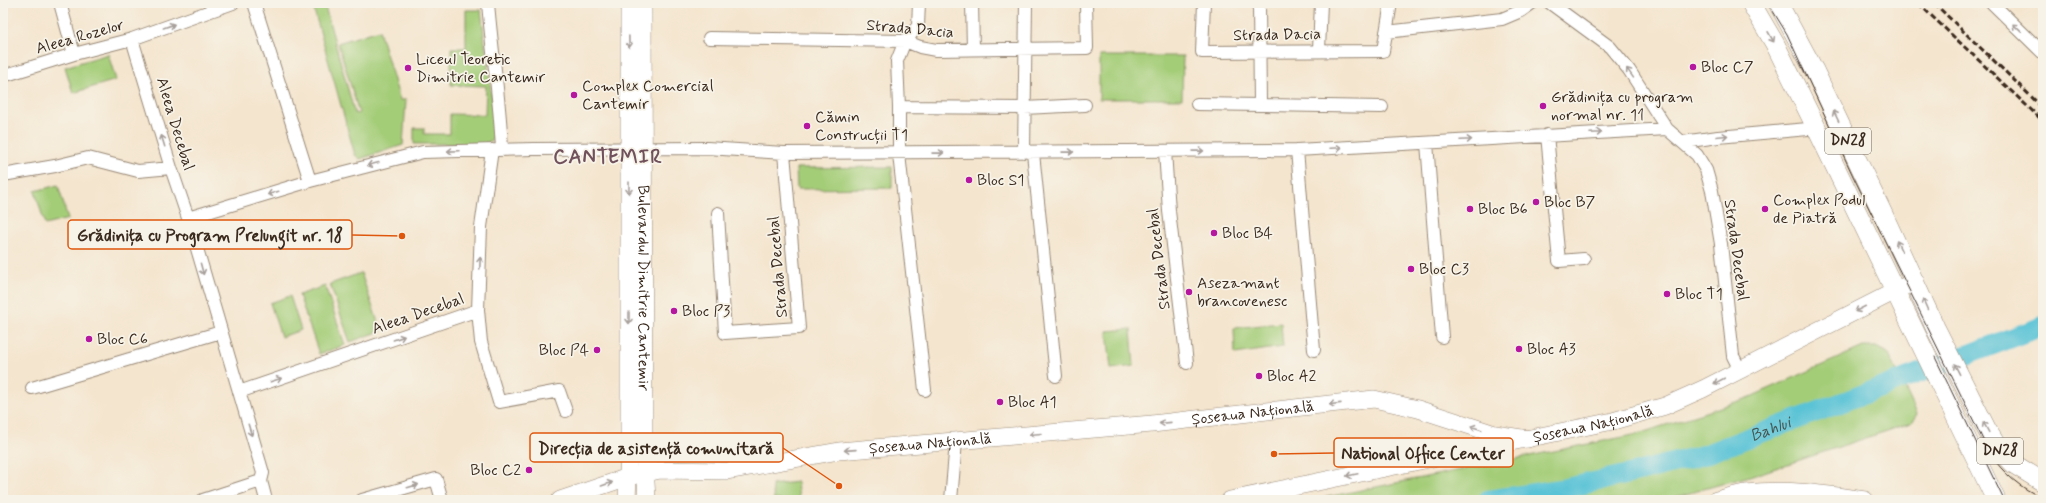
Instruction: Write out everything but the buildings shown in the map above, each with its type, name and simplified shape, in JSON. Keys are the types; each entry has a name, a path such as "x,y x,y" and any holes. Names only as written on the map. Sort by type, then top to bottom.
{"main road":[{"name":"Bulevardul Dimitrie Cantemir","path":"629,3 636,149 647,500"},
{"name":"Bulevardul Dimitrie Cantemir","path":"627,500 636,149 642,3"},
{"name":"DN28","path":"1751,3 1775,44 1815,125 1996,500"},
{"name":"DN28","path":"1778,3 1818,79 1936,327 1974,404 1998,448 2017,467 2043,482"},
{"name":"Șoseaua Națională","path":"560,500 628,477 645,472 660,470 727,471 812,454 1152,424 1374,399 1418,409 1495,434 1528,439 1613,421 1665,406 1915,282"},
{"path":"1230,500 1528,439"},
{"path":"1980,500 1986,480"},
{"path":"1716,500 1746,493 1777,492 1865,500"}],"street":[{"path":"60,3 74,54"},
{"name":"Aleea Rozelor","path":"3,76 74,54 132,39 233,3"},
{"path":"254,3 310,181"},
{"name":"Aleea Decebal","path":"239,392 478,310 481,227 497,150 498,90 492,53 488,3"},
{"path":"919,3 918,26 905,41 897,61 899,154 925,390"},
{"path":"972,3 973,49"},
{"path":"1026,3 1024,108 1028,152 1056,376"},
{"name":"Strada Dacia","path":"710,38 905,41 920,47 936,50 1087,48 1086,3"},
{"name":"Strada Dacia","path":"1204,3 1202,52 1319,50 1383,51 1391,3"},
{"path":"1259,3 1260,105"},
{"path":"1319,50 1320,3"},
{"path":"1386,32 1502,19 1521,11 1532,3"},
{"name":"Strada Decebal","path":"1550,3 1610,47 1629,70 1667,129 1697,155 1706,170 1712,191 1721,244 1733,356 1740,370"},
{"path":"1992,3 2043,53"},
{"name":"Aleea Decebal","path":"132,39 171,168 188,218 263,473 261,481 266,500"},
{"path":"1197,104 1382,106"},
{"path":"899,107 1024,108 1085,106"},
{"path":"1683,142 1718,137 1808,129 1815,125"},
{"path":"188,218 310,181 411,154 497,150 707,148 784,154 1297,150 1667,129"},
{"path":"1547,135 1559,261 1584,259"},
{"path":"1427,142 1442,337"},
{"path":"1297,150 1314,350"},
{"name":"Strada Decebal","path":"1165,152 1169,211 1187,363"},
{"name":"Strada Decebal","path":"718,214 725,333 799,328 784,154"},
{"path":"3,175 55,166 88,158 138,171 171,168"},
{"path":"478,310 481,342 498,402 559,391 566,410"},
{"path":"32,388 221,332"},
{"path":"951,500 956,442"},
{"path":"362,500 436,479 442,500"},
{"path":"203,500 261,481"}],"green space":[{"path":"312,3 324,3 355,114 359,113 338,43 379,30 400,100 406,100 403,145 360,159 355,155"},
{"path":"466,10 481,10 495,126 492,140 485,144 414,144 414,128 424,128 424,134 450,134 450,114 485,115 486,86 451,85 451,48 466,48"},
{"path":"108,54 116,80 73,93 65,67"},
{"path":"1099,56 1183,56 1182,99 1099,99"},
{"path":"892,167 892,188 797,189 796,168"},
{"path":"58,185 68,219 45,225 35,191"},
{"path":"361,273 381,331 350,342 330,284"},
{"path":"325,286 345,345 319,354 299,295"},
{"path":"290,296 301,330 281,337 270,303"},
{"path":"1281,323 1283,347 1235,354 1234,328"},
{"path":"1131,329 1134,366 1111,369 1107,331"},
{"path":"1863,347 1876,347 1889,354 1917,414 1911,423 1764,472 1665,500 1312,500 1638,434 1748,398"},
{"path":"797,482 799,500 774,500 772,485"}],"waterway":[{"name":"Bahlui","path":"1488,500 1567,488 1703,455 2043,326"}],"tram line":[{"path":"1768,3 1787,34 1853,176 1990,454 2013,480 2027,490 2043,498"},
{"path":"1935,357 2004,500"}],"railway":[{"path":"1918,3 2043,121"},
{"path":"1934,3 2043,108"}],"place":[{"name":"Bloc C7","path":"1693,67"},
{"name":"Liceul Teoretic Dimitrie Cantemir","path":"408,68"},
{"name":"Complex Comercial Cantemir","path":"574,95"},
{"name":"Grădinița cu program normal nr. 11","path":"1543,106"},
{"name":"Cămin Construcții T1","path":"807,126"},
{"name":"Bloc S1","path":"969,180"},
{"name":"Bloc B7","path":"1536,202"},
{"name":"Bloc B6","path":"1470,209"},
{"name":"Complex Podul de Piatră","path":"1765,209"},
{"name":"Bloc B4","path":"1214,233"},
{"name":"Grădinița cu Program Prelungit nr. 18","path":"402,236"},
{"name":"Bloc C3","path":"1411,269"},
{"name":"Asezamant brancovenesc","path":"1189,292"},
{"name":"Bloc T1","path":"1667,294"},
{"name":"Bloc P3","path":"674,311"},
{"name":"Bloc C6","path":"89,339"},
{"name":"Bloc A3","path":"1519,349"},
{"name":"Bloc P4","path":"597,350"},
{"name":"Bloc A2","path":"1259,376"},
{"name":"Bloc A1","path":"1000,402"},
{"name":"National Office Center","path":"1274,454"},
{"name":"Bloc C2","path":"529,470"},
{"name":"Direcția de asistență comunitară","path":"839,486"}],"district":[{"name":"CANTEMIR","path":"608,157"}]}
